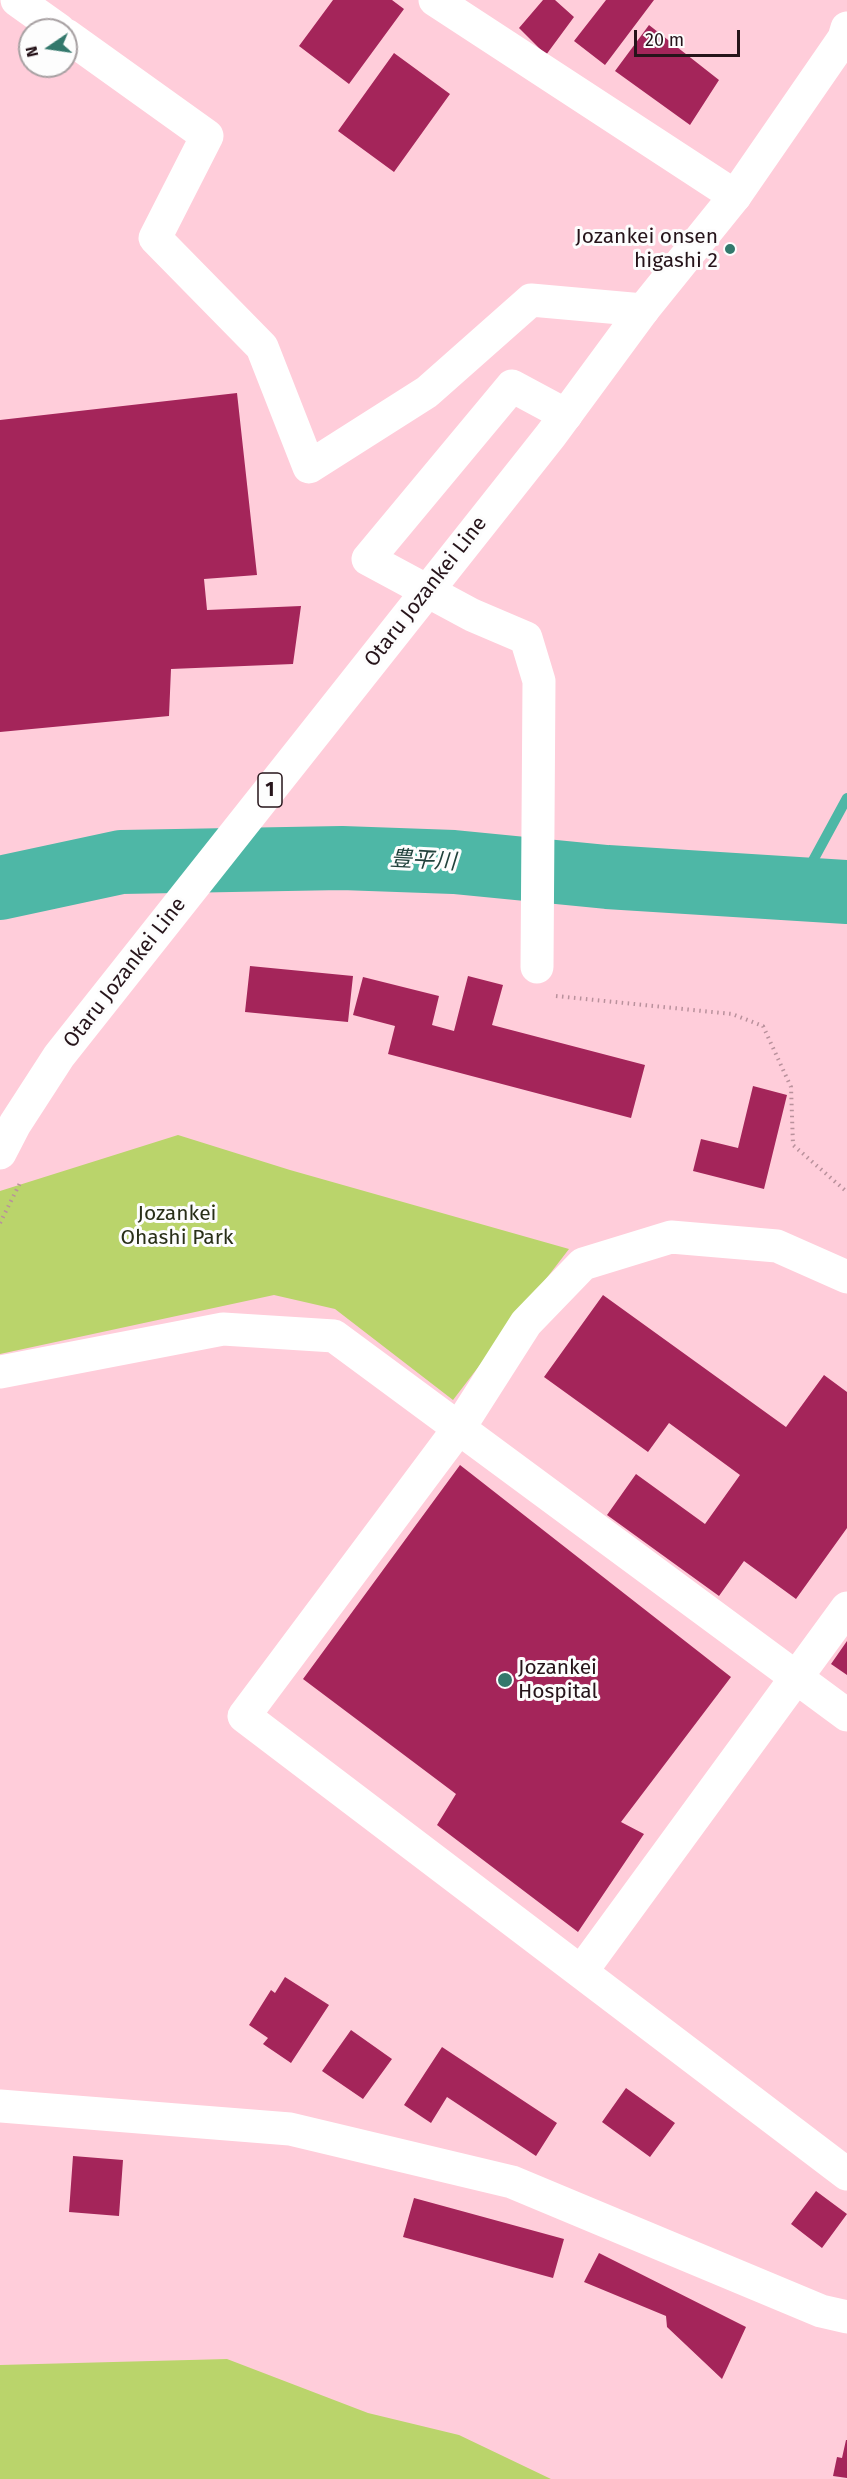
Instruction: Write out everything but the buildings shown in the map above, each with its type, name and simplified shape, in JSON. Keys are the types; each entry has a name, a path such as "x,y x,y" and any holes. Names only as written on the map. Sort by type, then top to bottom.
{"street":[{"path":"17,0 42,18"},
{"path":"435,0 735,196"},
{"name":"Otaru Jozankei Line","path":"0,1153 15,1124 59,1056 558,425 643,310 735,196 844,38 847,28"},
{"path":"78,44 207,136 155,238 262,347 309,467 427,392 531,300 643,310"},
{"path":"537,966 539,681 526,638 472,615 368,559 512,386 558,425"},
{"path":"847,1277 777,1245 671,1237 583,1264 526,1323 459,1428 244,1716 847,2174"},
{"path":"0,1372 223,1329 334,1336 847,1715"},
{"path":"581,1972 847,1608"},
{"path":"0,2106 290,2129 512,2182 821,2311 847,2317"}],"path":[{"path":"537,966 540,989 549,995 732,1014 763,1026 791,1087 792,1145 847,1192"}],"green space":[{"name":"Jozankei Ohashi Park","path":"178,1135 290,1170 569,1249 453,1400 335,1309 274,1295 0,1354 0,1191"},
{"path":"227,2359 368,2413 459,2435 551,2479 0,2479 0,2365"}],"waterway":[{"path":"797,890 847,798"},
{"name":"豊平川","path":"0,888 121,862 342,858 454,862 607,877 847,892"}],"place":[{"name":"Jozankei onsen higashi 2","path":"730,249"},
{"name":"Jozankei Hospital","path":"505,1680"}]}
